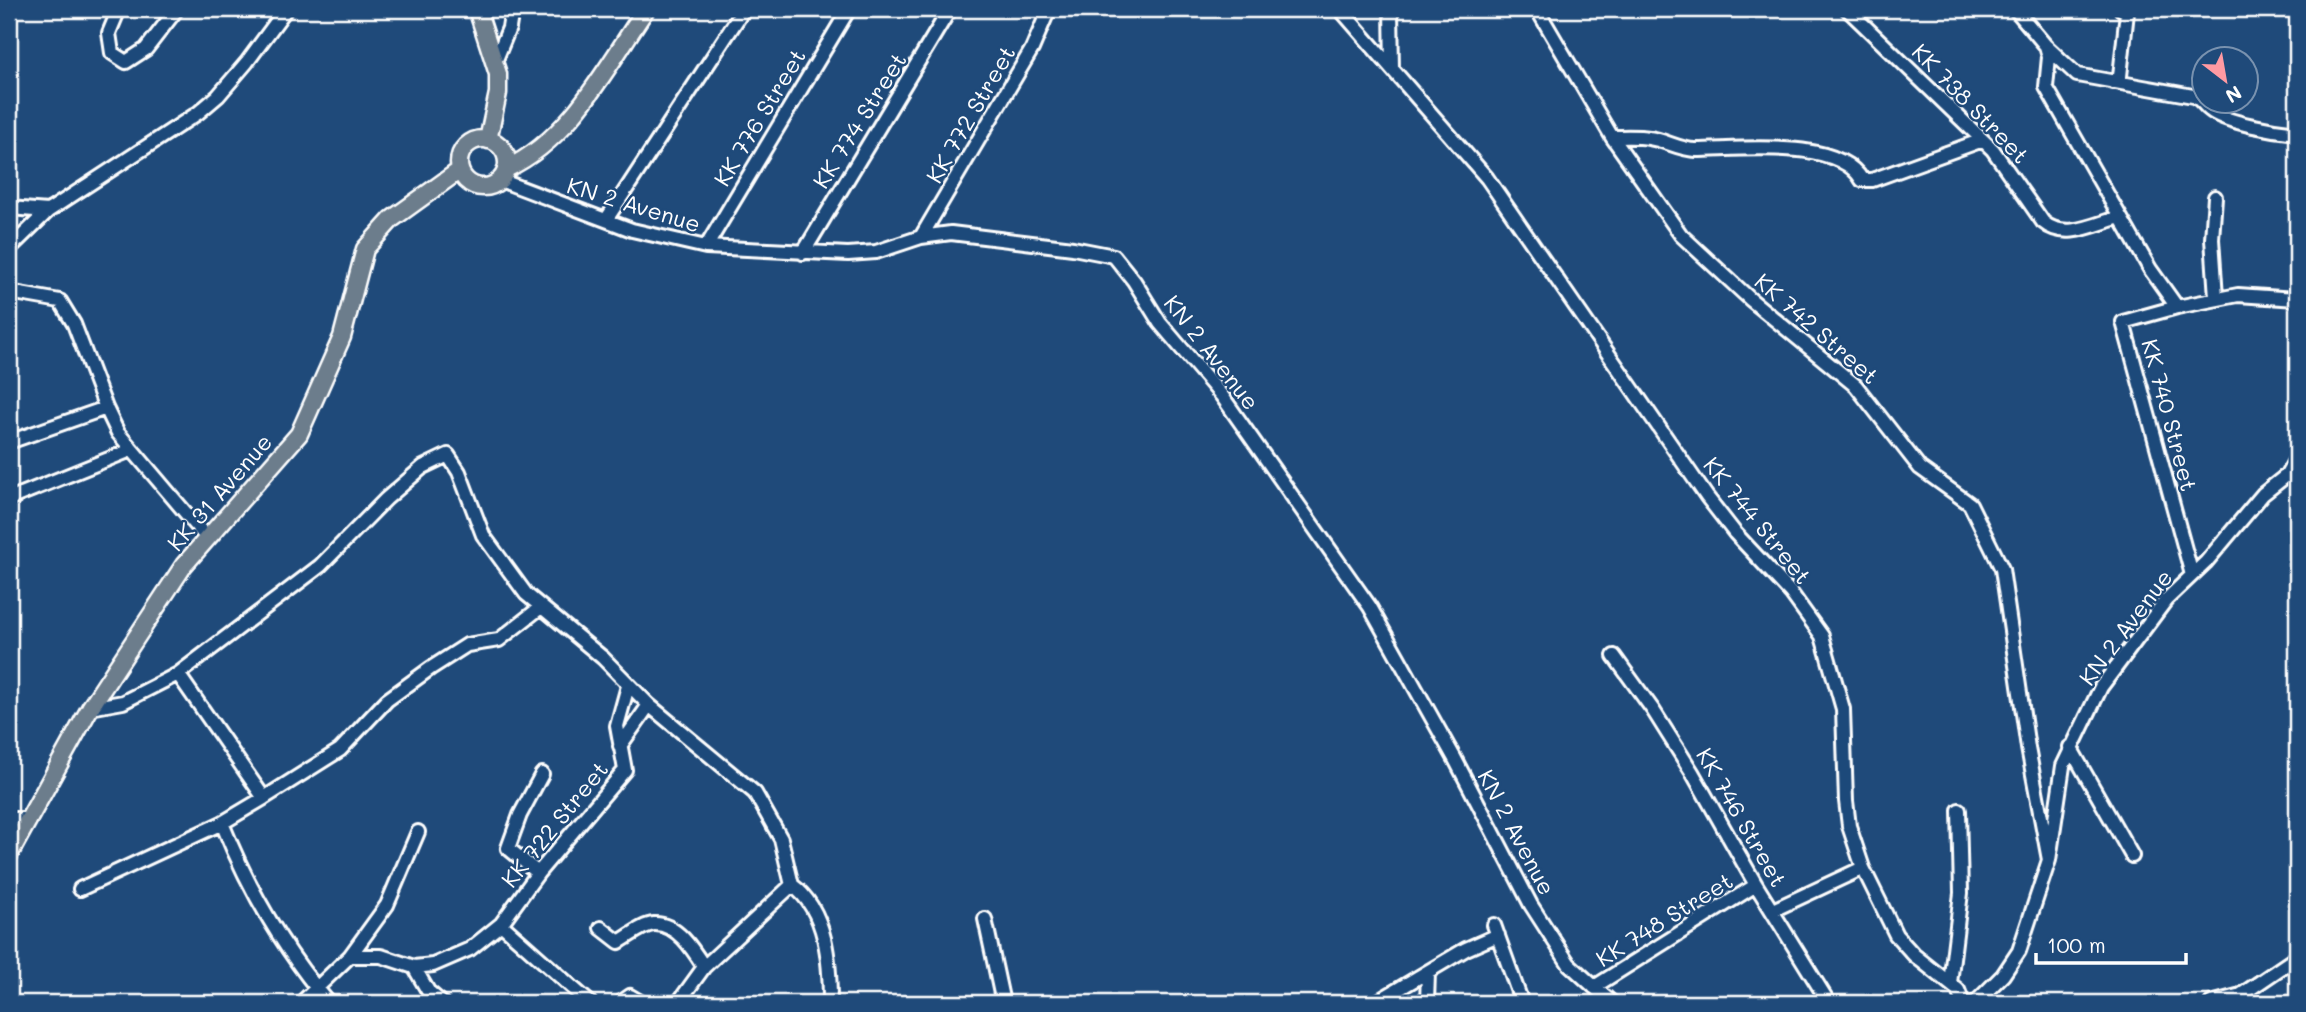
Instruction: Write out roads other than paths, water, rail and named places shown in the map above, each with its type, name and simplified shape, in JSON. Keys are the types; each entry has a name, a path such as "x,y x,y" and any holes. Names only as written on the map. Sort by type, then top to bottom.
{"main road":[{"path":"477,9 495,62 499,85 488,141"},
{"path":"503,174 503,151 488,141 476,141 466,147 460,158 460,170 467,181 477,187 489,186 531,157 554,137 639,13"},
{"name":"KK 31 Avenue","path":"9,855 90,708 184,565 299,434 336,353 365,249 392,219 460,170"}],"street":[{"path":"119,9 109,33 112,54 126,62 146,49 177,9"},
{"path":"495,62 509,29 512,9"},
{"path":"606,220 744,9"},
{"name":"KK 774 Street","path":"803,253 950,9"},
{"name":"KK 772 Street","path":"921,237 1032,49 1049,9"},
{"name":"KK 744 Street","path":"1340,9 1487,178 1707,497 1735,533 1791,593 1822,636 1843,709 1847,813 1863,868 1896,935 1914,955 1958,990 1963,1003"},
{"path":"1391,9 1392,69"},
{"name":"KK 742 Street","path":"1537,9 1612,137 1681,234 1751,299 1856,386 1920,468 1970,504 2002,569 2028,748 2049,860"},
{"name":"KK 738 Street","path":"1847,9 1980,141 1993,150 2043,222 2052,230 2064,233 2120,217"},
{"path":"2015,9 2046,46 2077,75 2193,96 2203,101 2210,110 2229,117 2260,128 2297,133"},
{"path":"2113,82 2120,76 2127,12 2121,9"},
{"path":"9,249 48,211 198,113 232,79 283,10"},
{"name":"KK 776 Street","path":"706,247 844,11"},
{"path":"2046,46 2049,57 2046,87 2150,269 2178,307 2216,297 2260,295 2297,299"},
{"path":"1612,137 1650,138 1693,150 1787,148 1842,161 1855,167 1862,180 1872,180 1980,141"},
{"name":"KN 2 Avenue","path":"503,174 606,220 676,243 803,253 876,251 921,237 951,233 1114,256 1134,281 1160,323 1222,396 1370,607 1455,759 1531,905 1569,964 1612,1003"},
{"path":"2215,197 2212,239 2216,297"},
{"path":"9,208 48,211"},
{"path":"9,292 55,299 62,304 74,324 118,433 207,538"},
{"name":"KK 740 Street","path":"2178,307 2123,322 2192,575"},
{"path":"9,442 106,408"},
{"path":"9,499 131,450"},
{"path":"90,708 123,702 178,674 320,566 423,467 448,455 459,472 483,535 509,572 541,607 603,658 649,705 755,793 781,839 792,885 810,904 819,923 829,967 830,1003"},
{"name":"KN 2 Avenue","path":"1975,1003 2003,975 2019,951 2049,860 2060,778 2070,747 2101,687 2166,600 2206,562 2263,494 2287,475 2297,457"},
{"path":"80,889 222,823 264,798 340,750 387,700 431,668 467,645 499,640 541,607"},
{"name":"KK 746 Street","path":"1614,656 1653,710 1692,772 1756,886 1829,1003"},
{"path":"178,674 264,798"},
{"name":"KK 722 Street","path":"414,967 433,965 460,954 502,925 538,873 625,770 617,726 628,686"},
{"name":"KK 722 Street","path":"621,746 649,705"},
{"path":"2070,747 2132,856"},
{"path":"538,873 508,848 520,815 542,774"},
{"path":"1950,983 1961,893 1959,810"},
{"path":"9,820 29,819"},
{"path":"222,823 234,853 276,932 329,1003"},
{"path":"301,1003 349,956 387,905 418,832"},
{"path":"1773,910 1863,868"},
{"path":"678,1003 704,967 792,885"},
{"name":"KK 748 Street","path":"1594,987 1756,886"},
{"path":"985,919 1003,1003"},
{"path":"601,928 619,942 640,929 654,924 663,926 680,935 704,967"},
{"path":"502,925 590,1003"},
{"path":"1375,1003 1496,930 1522,1003"},
{"path":"349,956 381,956 414,967 428,992 442,1003"},
{"path":"2211,1003 2241,995 2297,957"},
{"path":"1427,1003 1429,972"},
{"path":"620,1003 630,996 642,1003"}]}
